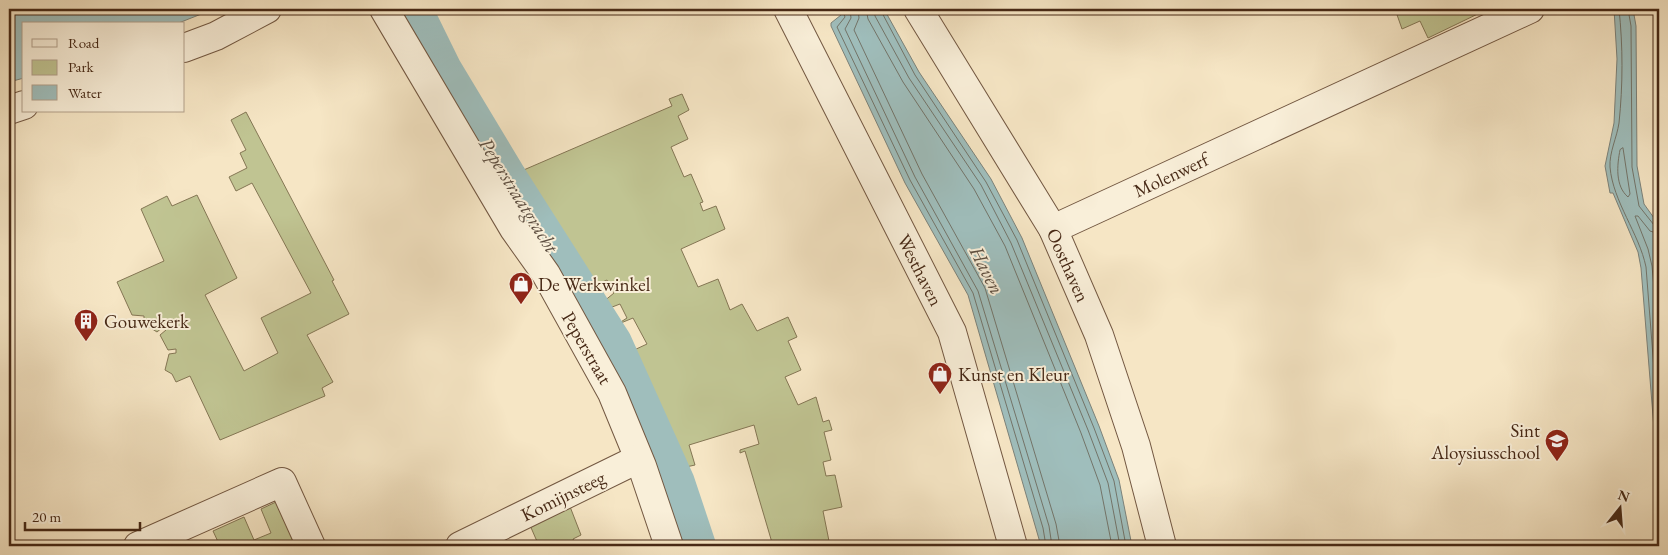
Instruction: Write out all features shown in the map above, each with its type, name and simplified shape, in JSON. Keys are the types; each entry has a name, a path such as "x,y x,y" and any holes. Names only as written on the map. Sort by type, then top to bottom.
{"street":[{"path":"185,48 216,36 267,9"},
{"name":"Peperstraat","path":"384,9 504,212 546,274 612,393 669,546"},
{"name":"Westhaven","path":"788,9 952,332 1013,546"},
{"name":"Oosthaven","path":"918,9 1053,229 1102,344 1136,446 1162,546"},
{"name":"Molenwerf","path":"1053,229 1530,9"},
{"path":"9,110 22,106"},
{"name":"Komijnsteeg","path":"460,546 638,459"},
{"path":"138,546 282,482 311,546"}],"green space":[{"path":"1395,9 1488,9 1428,38 1420,21 1402,29"},
{"path":"682,94 689,110 678,116 688,139 671,147 684,177 691,174 703,202 700,203 703,211 716,206 725,229 681,249 698,287 718,279 730,310 742,304 757,331 788,317 797,337 788,341 801,370 785,377 798,405 816,397 823,422 829,420 832,430 824,432 831,460 823,462 826,476 835,475 842,507 823,511 830,546 773,546 745,451 740,453 740,450 759,444 754,425 689,445 695,465 686,467 632,351 647,344 633,318 616,325 627,318 620,304 607,309 603,302 614,293 607,280 593,286 579,268 519,172 672,106 669,99"},
{"path":"246,112 334,280 332,281 349,314 307,335 333,382 322,388 325,396 220,440 190,376 176,382 172,374 165,370 169,354 176,353 176,349 168,350 160,335 166,330 163,327 157,332 146,325 144,316 132,315 117,282 164,261 141,209 167,196 172,206 197,195 237,278 205,295 244,371 278,353 261,318 311,293 252,183 236,191 229,177 247,168 240,153 246,150 231,120"},
{"path":"276,502 294,542 284,546 220,546 213,531 244,517 254,540 271,533 261,509"},
{"path":"569,504 581,535 573,539 576,546 539,546 529,523"}],"water":[{"path":"9,9 214,9 181,22 22,22 22,79 9,82"},
{"name":"Haven","path":"836,9 884,9 919,72 991,179 1022,238 1099,426 1119,480 1132,546 1041,546 968,295 905,183 831,26 831,23 841,15"},
{"path":"1614,9 1633,9 1636,26 1637,166 1644,204 1659,225 1659,490 1641,268 1638,252 1613,193 1610,193 1605,166 1614,123 1617,59"}],"waterway":[{"name":"Peperstraatgracht","path":"412,9 442,70 507,178 612,343 675,483 696,546"}],"place":[{"name":"De Werkwinkel","path":"521,305"},
{"name":"Gouwekerk","path":"86,342"},
{"name":"Kunst en Kleur","path":"940,395"},
{"name":"Sint Aloysiusschool","path":"1557,462"}]}
